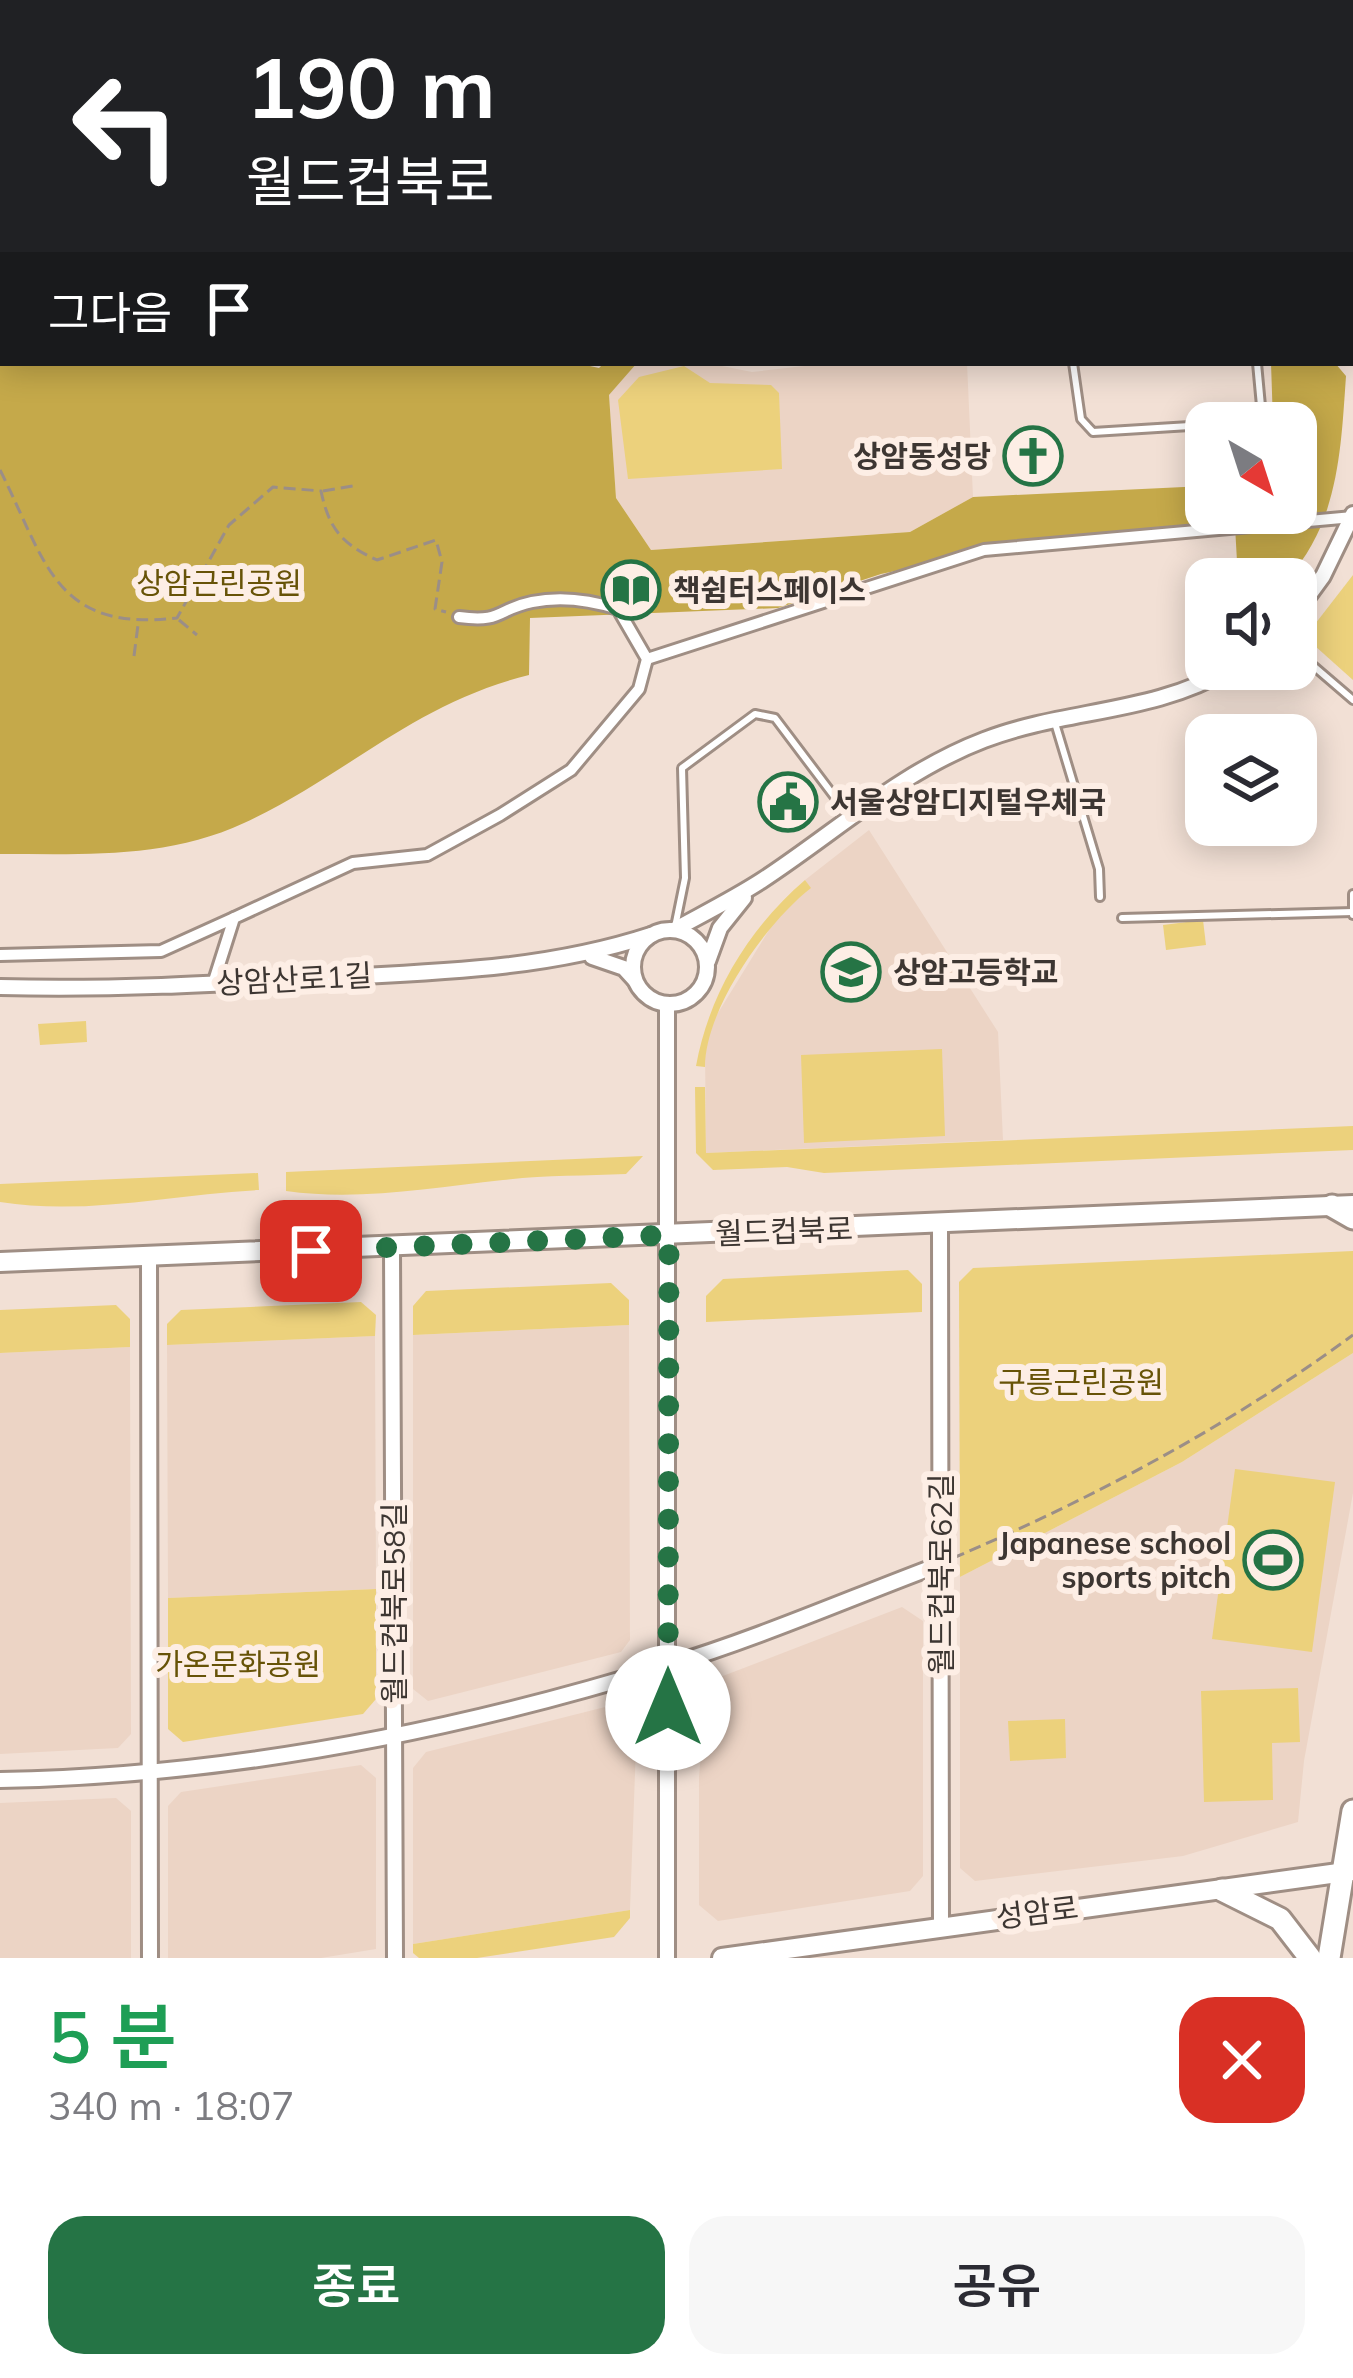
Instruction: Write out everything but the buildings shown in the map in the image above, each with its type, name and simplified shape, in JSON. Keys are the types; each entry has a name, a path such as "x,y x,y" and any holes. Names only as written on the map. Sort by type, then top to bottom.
{"main road":[{"name":"월드컵북로","path":"0,1262 1346,1203"},
{"path":"1346,1203 1353,1218"},
{"path":"1329,1958 1348,1872 1353,1811"},
{"name":"성암로","path":"722,1958 941,1924 1348,1872"},
{"path":"1222,1890 1280,1919 1310,1958"}],"street":[{"path":"646,659 984,550 1353,516"},
{"path":"1317,582 1353,516"},
{"path":"0,956 161,951 353,863 427,855 571,770 639,688 646,659 618,609 587,599 529,602 492,621 459,617"},
{"path":"634,979 634,957 651,935 674,930 761,881 850,816 948,755 1054,720 1144,703 1185,687"},
{"path":"587,956 612,961 653,1001 667,1005 699,991 720,928 761,881"},
{"path":"213,984 234,918"},
{"path":"674,930 695,940 707,966"},
{"name":"상암산로1길","path":"0,987 213,984 486,969 587,956 651,935"},
{"path":"667,1005 667,1958"},
{"name":"월드컵북로62길","path":"940,1224 941,1924"},
{"name":"월드컵북로58길","path":"392,1248 395,1958"},
{"path":"149,1257 150,1958"},
{"path":"0,1780 149,1773 394,1735 668,1666 940,1564"}],"lane":[{"path":"1072,366 1081,419 1094,432 1185,426"},
{"path":"1257,366 1261,402"},
{"path":"1317,669 1353,700"},
{"path":"674,930 685,878 682,768 754,714 775,718 850,816"},
{"path":"1054,720 1099,869 1100,897"},
{"path":"1122,918 1353,914 1353,894"}],"path":[{"path":"0,470 64,595 89,611 138,623 177,618 197,635"},
{"path":"177,618 229,525 273,487 321,491 353,486"},
{"path":"321,491 328,525 349,547 377,560 436,540 442,562 436,609 459,617"},
{"path":"134,656 138,623"},
{"path":"940,1564 1100,1492 1234,1415 1353,1335"}],"shaded area":[{"path":"634,366 722,366 752,372 805,366 967,366 973,497 910,532 651,550 616,498 609,395"},
{"name":"상암고등학교","path":"869,830 998,1032 1003,1140 706,1153 705,1049 713,1021 777,917 810,888 805,880"},
{"path":"629,1325 630,1640 621,1652 428,1701 413,1689 413,1335"},
{"path":"375,1336 376,1589 168,1598 167,1345"},
{"path":"130,1347 131,1734 118,1748 0,1754 0,1353"},
{"path":"1353,1353 1353,1493 1304,1761 1298,1822 1183,1856 975,1881 960,1868 960,1577 1182,1462"},
{"path":"902,1607 923,1621 923,1876 910,1891 718,1921 699,1905 699,1777 706,1690 715,1679"},
{"path":"617,1704 637,1719 630,1910 413,1944 413,1768 426,1752"},
{"path":"361,1765 376,1778 376,1949 321,1958 168,1958 168,1806 181,1792"},
{"path":"116,1798 131,1811 131,1958 0,1958 0,1803"}],"green space":[{"name":"상암근린공원","path":"0,366 634,366 609,395 616,498 651,550 910,532 973,497 1185,487 1185,530 1027,543 881,574 778,608 530,618 529,675 450,704 281,804 215,835 93,854 0,854"},
{"path":"684,366 710,383 771,385 779,393 782,469 628,479 618,400 639,377"},
{"name":"상암근린공원","path":"1271,366 1338,366 1346,376 1334,484 1317,534 1317,402 1272,402"},
{"name":"상암근린공원","path":"1235,534 1317,534 1304,557 1237,558"},
{"path":"1353,575 1353,680 1317,648 1317,622"},
{"path":"805,880 811,888 775,923 741,969 715,1019 705,1067 696,1066 711,1013 734,964 766,919"},
{"path":"1203,920 1206,945 1166,950 1163,925"},
{"path":"86,1021 87,1042 40,1045 38,1024"},
{"path":"942,1049 945,1136 804,1143 801,1055"},
{"path":"695,1087 705,1087 706,1153 1353,1126 1353,1150 824,1173 787,1167 713,1170 696,1153"},
{"path":"643,1156 626,1174 518,1178 367,1194 286,1191 286,1172"},
{"path":"258,1173 259,1190 65,1207 0,1202 0,1184"},
{"name":"구릉근린공원","path":"1353,1251 1353,1353 1182,1462 960,1577 959,1282 973,1268"},
{"path":"908,1270 922,1284 922,1312 706,1322 706,1296 723,1279"},
{"path":"611,1283 629,1300 629,1325 413,1335 413,1306 426,1291"},
{"path":"361,1302 376,1315 375,1336 167,1345 167,1324 181,1310"},
{"path":"116,1305 130,1319 130,1347 0,1353 0,1310"},
{"name":"Japanese school sports pitch","path":"1235,1469 1335,1482 1312,1652 1212,1639"},
{"name":"가온문화공원","path":"376,1589 376,1699 363,1714 183,1742 168,1729 168,1598"},
{"path":"1298,1688 1300,1742 1272,1743 1273,1800 1204,1802 1201,1691"},
{"path":"1065,1719 1066,1758 1010,1761 1008,1721"},
{"path":"630,1910 630,1918 614,1937 477,1958 419,1958 413,1953 413,1944"}],"place":[{"name":"상암동성당","path":"1033,456"},
{"name":"책쉼터스페이스","path":"631,590"},
{"name":"서울상암디지털우체국","path":"788,802"},
{"name":"상암고등학교","path":"851,972"},
{"name":"Japanese school sports pitch","path":"1273,1560"}],"route":[{"path":"311,1251 669,1235 668,1708"}]}
